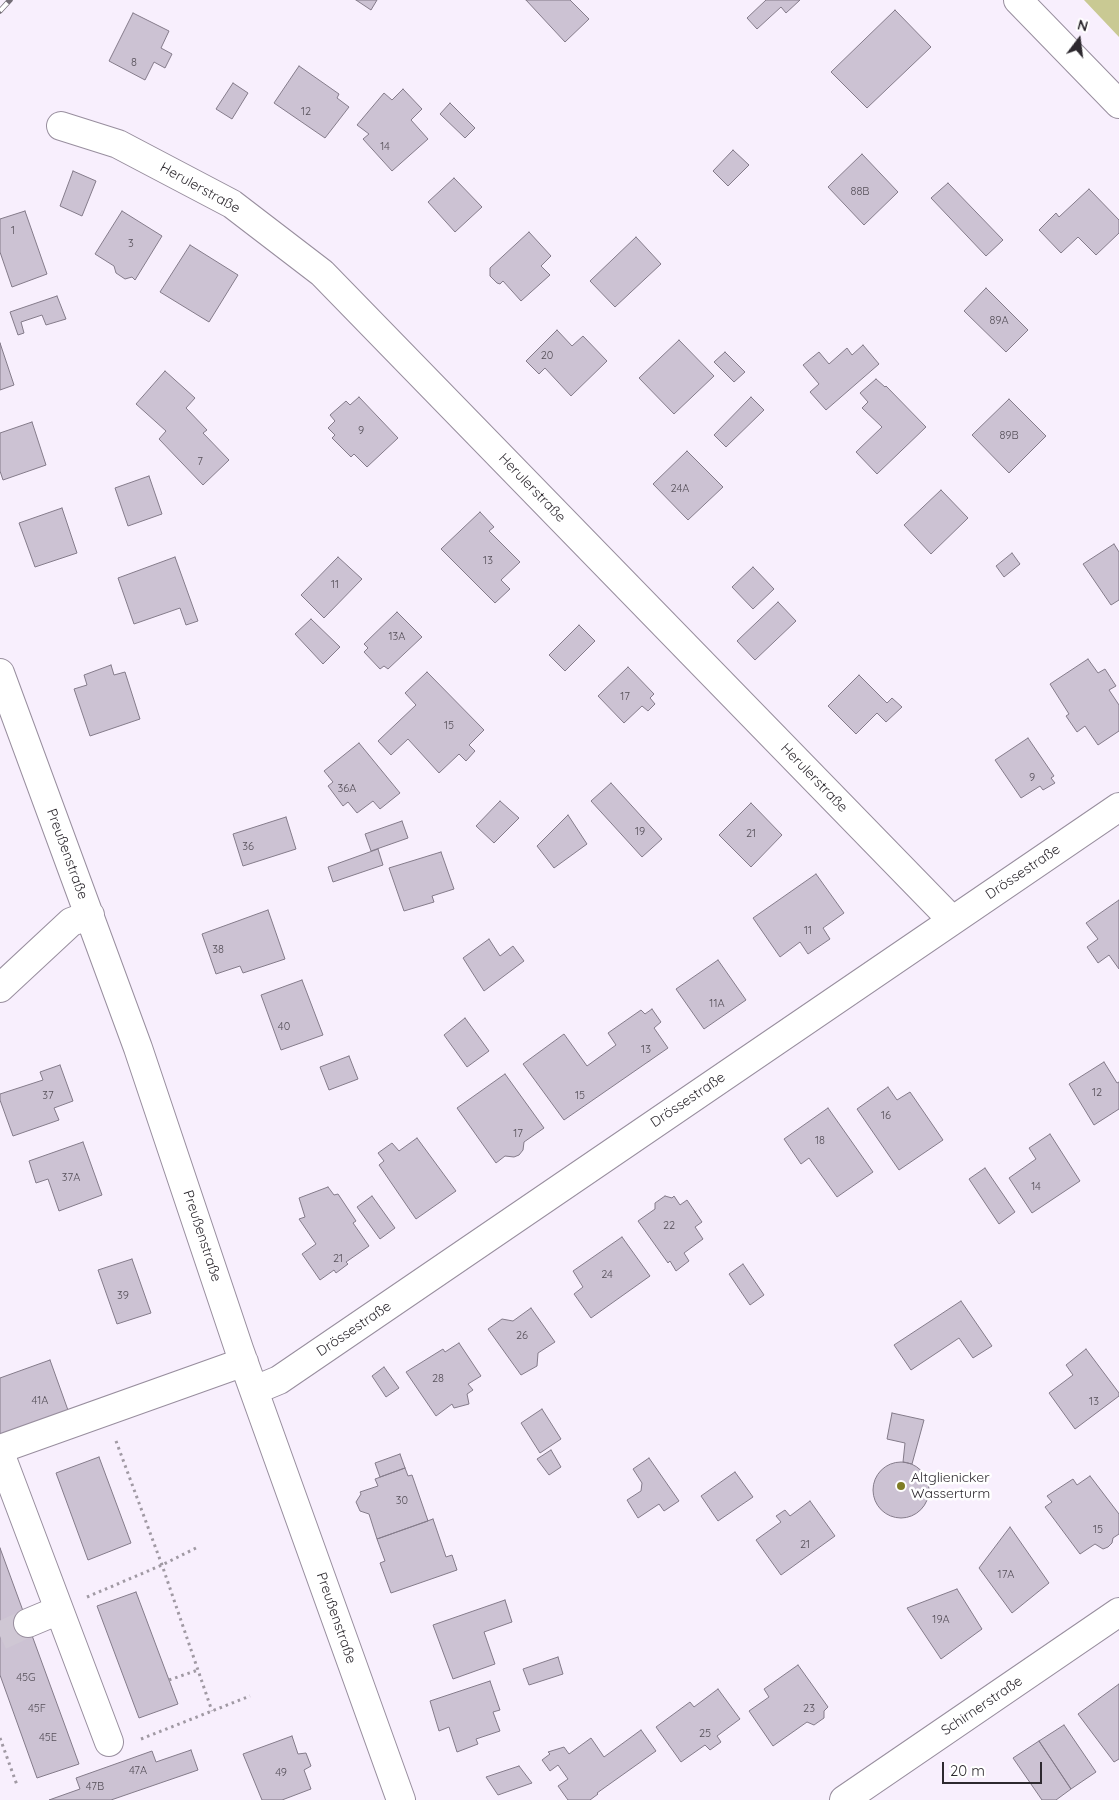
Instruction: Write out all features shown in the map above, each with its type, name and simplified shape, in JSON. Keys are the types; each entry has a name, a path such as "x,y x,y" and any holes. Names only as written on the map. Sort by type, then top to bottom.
{"street":[{"path":"1018,0 1119,104"},
{"name":"Herulerstraße","path":"61,126 118,144 232,204 322,273 952,920"},
{"name":"Preußenstraße","path":"0,672 154,1094 244,1362 400,1800"},
{"name":"Drössestraße","path":"255,1390 279,1380 1119,807"},
{"path":"0,988 71,922 90,915"},
{"path":"109,1742 0,1451 244,1362"},
{"path":"28,1623 59,1610"},
{"name":"Schirnerstraße","path":"844,1800 1119,1612"}],"path":[{"path":"105,1412 162,1565 212,1711"},
{"path":"59,1610 162,1565 198,1547"},
{"path":"169,1680 198,1670"},
{"path":"141,1739 250,1696"},
{"path":"0,1738 17,1785"}],"green space":[{"path":"1084,0 1119,0 1119,37"}],"building":[{"path":"356,0 377,0 371,10"},
{"path":"526,0 570,0 589,19 565,42"},
{"path":"766,0 800,0 786,13 781,7 757,29 747,18"},
{"path":"895,10 931,47 867,108 831,72"},
{"path":"133,13 169,31 161,48 172,54 165,68 154,62 145,80 109,61"},
{"path":"299,66 339,94 337,98 349,107 325,138 274,103"},
{"path":"233,83 248,93 232,119 216,109"},
{"path":"403,89 422,109 411,120 428,139 392,171 363,139 369,134 357,125 384,93 392,100"},
{"path":"450,103 475,128 465,138 440,114"},
{"path":"733,150 749,165 728,186 713,171"},
{"path":"862,154 898,192 864,225 828,187"},
{"path":"73,171 96,181 82,216 60,206"},
{"path":"454,178 482,207 455,232 428,202"},
{"path":"948,183 1003,240 986,256 931,198"},
{"path":"1089,189 1119,220 1119,233 1096,255 1078,237 1061,253 1039,230 1056,213 1059,217"},
{"path":"25,211 47,274 12,287 0,252 0,219"},
{"path":"122,211 162,236 135,280 132,277 125,279 116,273 114,266 95,254"},
{"path":"529,232 551,256 541,266 550,275 521,301 503,281 500,284 497,283 490,276 490,268"},
{"path":"636,237 661,264 615,307 590,281"},
{"path":"190,245 238,275 209,322 160,292"},
{"path":"986,288 1028,330 1006,352 964,311"},
{"path":"57,296 66,319 46,325 42,315 21,322 24,333 18,335 10,312"},
{"path":"557,330 572,346 583,336 607,361 571,396 545,368 539,374 526,361"},
{"path":"679,340 714,376 674,414 639,378"},
{"path":"0,343 14,385 0,390"},
{"path":"863,345 879,364 826,410 810,392 819,384 803,365 819,352 829,364 847,348 852,355"},
{"path":"725,352 745,372 734,382 714,362"},
{"path":"165,371 195,398 186,408 207,430 203,433 229,460 203,485 159,439 166,431 136,404"},
{"path":"876,379 886,386 926,427 877,474 856,452 882,427 862,408 868,402 860,393"},
{"path":"359,397 398,438 367,467 354,454 351,457 332,438 335,435 328,428 335,421 330,415 346,401 350,405"},
{"path":"751,397 764,410 726,447 714,435"},
{"path":"1009,399 1046,436 1009,473 972,435"},
{"path":"32,422 46,465 3,480 0,471 0,433"},
{"path":"687,451 723,487 688,520 653,484"},
{"path":"149,476 162,514 128,526 115,488"},
{"path":"941,490 968,518 931,554 904,525"},
{"path":"62,508 77,553 35,567 19,523"},
{"path":"480,512 494,527 489,531 520,562 501,580 510,589 495,603 441,549"},
{"path":"1114,544 1119,552 1119,600 1111,605 1083,564"},
{"path":"1012,553 1020,564 1004,577 996,566"},
{"path":"175,557 198,621 186,625 180,608 134,624 118,578"},
{"path":"338,557 362,579 324,618 301,595"},
{"path":"753,567 774,589 753,609 732,587"},
{"path":"778,602 796,621 755,660 737,641"},
{"path":"397,612 422,637 388,669 384,666 380,669 364,652 368,648 364,644"},
{"path":"311,619 340,647 323,664 295,634"},
{"path":"579,625 595,641 565,671 549,655"},
{"path":"1088,659 1098,673 1105,669 1116,686 1109,690 1119,705 1119,731 1098,745 1085,726 1077,732 1066,716 1069,714 1050,684"},
{"path":"111,665 114,675 125,672 140,719 90,736 74,689 87,685 84,675"},
{"path":"628,667 654,694 650,698 655,704 648,711 642,706 624,723 598,696"},
{"path":"427,672 484,730 469,745 475,751 466,761 459,754 439,773 408,739 391,755 378,741 416,705 405,693"},
{"path":"859,675 887,703 892,698 902,707 886,722 877,713 856,734 828,706"},
{"path":"1028,738 1054,776 1051,778 1055,783 1043,790 1040,786 1021,798 995,760"},
{"path":"359,743 400,793 380,809 373,801 357,813 348,802 343,806 328,786 333,782 324,771"},
{"path":"611,783 662,839 642,857 591,801"},
{"path":"500,801 519,818 494,843 476,826"},
{"path":"751,803 782,835 751,867 719,835"},
{"path":"568,815 587,844 554,868 537,846"},
{"path":"286,817 296,849 243,866 233,834"},
{"path":"402,821 408,838 371,851 365,834"},
{"path":"378,849 383,865 333,882 328,867"},
{"path":"441,852 454,889 432,896 434,902 404,911 389,868"},
{"path":"816,874 844,913 823,928 830,939 808,954 800,942 780,957 753,918"},
{"path":"1119,900 1119,969 1109,955 1098,963 1087,947 1098,939 1086,923"},
{"path":"268,910 285,959 243,973 240,966 216,974 202,934"},
{"path":"489,939 500,956 513,946 524,961 484,991 463,958"},
{"path":"718,960 746,1000 704,1029 676,989"},
{"path":"302,980 323,1035 281,1050 261,995"},
{"path":"652,1009 661,1022 654,1028 668,1048 564,1120 523,1064 564,1034 587,1066 616,1045 608,1033 641,1010 645,1014"},
{"path":"465,1018 489,1051 467,1067 444,1035"},
{"path":"349,1056 358,1079 329,1090 320,1067"},
{"path":"1104,1062 1117,1083 1119,1082 1119,1109 1094,1125 1069,1084"},
{"path":"60,1065 73,1101 54,1108 59,1120 13,1136 0,1100 0,1094 43,1080 40,1072"},
{"path":"505,1074 544,1128 524,1142 523,1150 519,1155 514,1157 505,1156 496,1163 457,1108"},
{"path":"888,1087 897,1100 910,1092 943,1140 899,1170 857,1109"},
{"path":"828,1108 873,1172 837,1197 809,1158 801,1164 784,1139"},
{"path":"1050,1134 1080,1181 1032,1213 1009,1178 1036,1159 1029,1148"},
{"path":"417,1138 456,1191 416,1219 379,1165 384,1161 378,1153 392,1143 399,1151"},
{"path":"83,1142 102,1195 59,1211 48,1179 36,1183 29,1161"},
{"path":"985,1168 1015,1212 999,1224 969,1179"},
{"path":"328,1187 334,1195 338,1194 356,1221 353,1223 369,1246 346,1262 348,1264 336,1273 334,1270 320,1280 302,1254 316,1244 299,1219 305,1217 299,1198"},
{"path":"372,1196 395,1228 380,1239 357,1207"},
{"path":"665,1196 672,1198 674,1196 680,1205 687,1200 702,1222 695,1227 703,1239 684,1253 689,1261 676,1271 670,1261 668,1263 638,1221 655,1209 655,1203"},
{"path":"622,1237 650,1276 591,1318 574,1294 583,1287 573,1271"},
{"path":"132,1259 151,1313 117,1324 98,1270"},
{"path":"743,1264 764,1295 750,1305 729,1274"},
{"path":"961,1301 992,1346 973,1358 959,1338 911,1370 894,1345"},
{"path":"531,1308 555,1342 538,1353 537,1366 521,1375 488,1329 502,1319 513,1321"},
{"path":"459,1343 481,1376 468,1384 473,1390 467,1394 469,1404 454,1408 452,1404 436,1416 406,1372 443,1349 445,1352"},
{"path":"1086,1349 1119,1393 1119,1396 1075,1429 1049,1393 1073,1375 1066,1365"},
{"path":"50,1360 69,1413 0,1438 0,1378"},
{"path":"384,1367 399,1388 386,1397 372,1376"},
{"path":"542,1409 561,1439 540,1453 521,1423"},
{"path":"892,1413 924,1420 912,1464 903,1462 905,1443 887,1439"},
{"path":"551,1450 561,1467 549,1475 537,1459"},
{"path":"400,1454 405,1468 380,1477 375,1463"},
{"path":"99,1457 131,1543 88,1560 56,1473"},
{"path":"649,1458 679,1501 664,1511 659,1504 638,1518 627,1500 641,1491 642,1483 633,1469"},
{"name":"Altglienicker Wasserturm","path":"901,1462 912,1464 921,1470 927,1479 929,1490 927,1501 921,1510 912,1516 901,1518 890,1516 881,1510 875,1501 873,1490 875,1479 881,1470 890,1464"},
{"path":"405,1468 408,1476 412,1475 428,1521 377,1539 369,1514 360,1511 356,1502 361,1494 360,1492 378,1486 375,1479"},
{"path":"735,1472 753,1497 718,1521 701,1496"},
{"path":"1090,1476 1119,1514 1119,1534 1113,1538 1112,1543 1108,1547 1103,1549 1095,1544 1080,1554 1045,1507 1052,1502 1047,1496 1073,1479 1077,1485"},
{"path":"810,1501 835,1536 781,1575 756,1540 781,1522 776,1516 785,1510 790,1516"},
{"path":"433,1519 446,1557 452,1555 457,1570 391,1593 380,1563 385,1561 377,1539"},
{"path":"1010,1527 1049,1583 1012,1613 979,1568"},
{"path":"0,1548 79,1764 37,1778 0,1675"},
{"path":"957,1589 982,1629 941,1659 907,1608"},
{"path":"136,1592 178,1704 139,1718 97,1606"},
{"path":"505,1600 512,1622 484,1632 495,1664 453,1679 433,1625"},
{"path":"558,1657 563,1674 529,1685 523,1669"},
{"path":"798,1665 828,1707 824,1711 824,1718 814,1725 807,1722 773,1746 749,1711 769,1697 764,1689"},
{"path":"490,1681 500,1710 493,1712 500,1731 476,1739 478,1744 457,1752 449,1727 439,1731 430,1701"},
{"path":"1119,1684 1119,1759 1114,1762 1078,1714"},
{"path":"718,1689 740,1719 717,1736 721,1742 710,1750 705,1745 681,1762 656,1727 690,1702 694,1707"},
{"path":"1064,1725 1096,1772 1071,1789 1039,1741"},
{"path":"641,1730 656,1751 590,1800 568,1800 558,1786 568,1779 558,1765 550,1771 542,1760 550,1754 548,1752 564,1747 569,1754 591,1738 604,1757"},
{"path":"292,1736 298,1754 306,1753 311,1766 304,1770 311,1789 282,1800 262,1800 243,1754"},
{"path":"1039,1741 1071,1789 1056,1800 1042,1800 1013,1758"},
{"path":"191,1750 198,1770 111,1800 49,1800 80,1789 76,1778 152,1751 156,1762"},
{"path":"519,1766 532,1783 498,1795 486,1777"}],"tunnel":[{"path":"0,1636 28,1623"}],"railway":[{"path":"0,11 10,0"}],"place":[{"name":"Altglienicker Wasserturm","path":"901,1486"}]}
